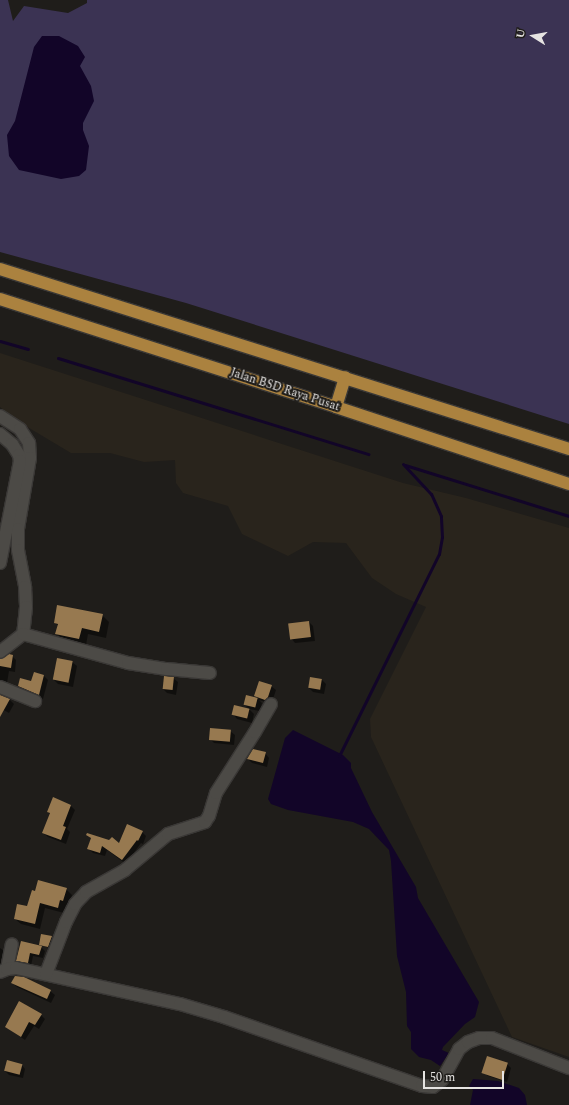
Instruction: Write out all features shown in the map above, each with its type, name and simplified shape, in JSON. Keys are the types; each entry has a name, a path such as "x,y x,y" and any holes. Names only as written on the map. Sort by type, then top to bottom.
{"main road":[{"path":"0,269 569,449"},
{"name":"Jalan BSD Raya Pusat","path":"0,299 569,484"},
{"path":"336,407 345,377"}],"street":[{"path":"0,416 20,430 29,443 30,458 18,529 18,550 25,587 26,607 23,634 0,652"},
{"path":"0,434 12,444 17,451 20,461 0,563"},
{"path":"23,634 128,663 167,669 210,673"},
{"path":"0,687 35,701"},
{"path":"46,974 66,922 75,904 86,892 125,870 168,834 205,822 209,816 216,793 271,704"},
{"path":"12,944 4,970 16,968 46,974 180,1004 224,1016 422,1086 433,1087 442,1080 459,1049 468,1042 479,1038 492,1038 569,1068"}],"shaded area":[{"path":"0,0 8,0 13,21 24,6 68,13 87,3 87,0 569,0 569,424 186,303 0,252"},
{"path":"42,36 59,36 78,46 85,57 80,66 91,86 94,101 83,123 83,130 89,146 86,170 79,176 61,179 19,170 9,156 7,135 15,121 34,47"},
{"path":"0,353 403,483 466,498 569,528 569,1057 512,1037 371,737 370,719 426,607 396,594 372,578 346,543 313,542 288,556 242,534 228,506 183,493 176,483 175,460 144,462 110,453 71,453 19,422 0,407"},
{"path":"293,730 343,755 351,763 351,768 372,812 416,887 418,898 479,1002 475,1017 465,1024 443,1047 442,1050 449,1053 440,1066 431,1060 419,1057 411,1049 411,1032 407,1026 406,992 397,956 389,850 369,829 353,822 288,810 271,804 268,799 285,738"},
{"path":"473,1079 498,1081 519,1088 525,1095 527,1105 470,1105 473,1090 469,1086"}],"building":[{"path":"57,605 103,614 99,632 82,628 79,639 55,634 58,624 54,623"},
{"path":"309,621 311,637 290,639 288,624"},
{"path":"9,654 13,655 11,668 0,666 0,659"},
{"path":"57,658 73,661 69,683 53,680"},
{"path":"34,672 44,675 39,695 18,686 20,678 31,681"},
{"path":"164,676 174,677 173,690 163,689"},
{"path":"310,677 322,679 320,690 308,688"},
{"path":"259,681 272,685 268,697 265,700 254,696"},
{"path":"0,695 10,699 0,717"},
{"path":"246,695 258,698 255,708 244,705"},
{"path":"234,705 250,709 247,719 232,715"},
{"path":"210,728 231,730 230,742 209,740"},
{"path":"253,749 266,752 263,763 247,759"},
{"path":"53,797 71,805 63,826 66,827 61,840 42,833 50,813 47,812"},
{"path":"127,824 143,831 138,841 137,840 122,860 102,846 100,853 87,849 91,838 86,835 87,833 109,840 112,837 119,843"},
{"path":"38,880 67,888 63,901 60,900 58,908 40,903 35,924 14,919 17,904 27,906 32,890 35,891"},
{"path":"41,934 52,936 48,947 39,945"},
{"path":"21,941 42,946 39,955 30,953 28,963 16,961"},
{"path":"15,976 24,977 51,990 47,999 11,983"},
{"path":"19,1001 42,1014 35,1025 29,1022 21,1037 5,1027"},
{"path":"487,1056 508,1063 502,1080 481,1073"},
{"path":"7,1060 22,1064 20,1075 4,1071"}],"waterway":[{"path":"0,341 28,349"},
{"path":"58,358 369,454"},
{"path":"339,756 439,554 442,537 441,516 431,494 403,464"},
{"path":"405,465 569,516"}]}
